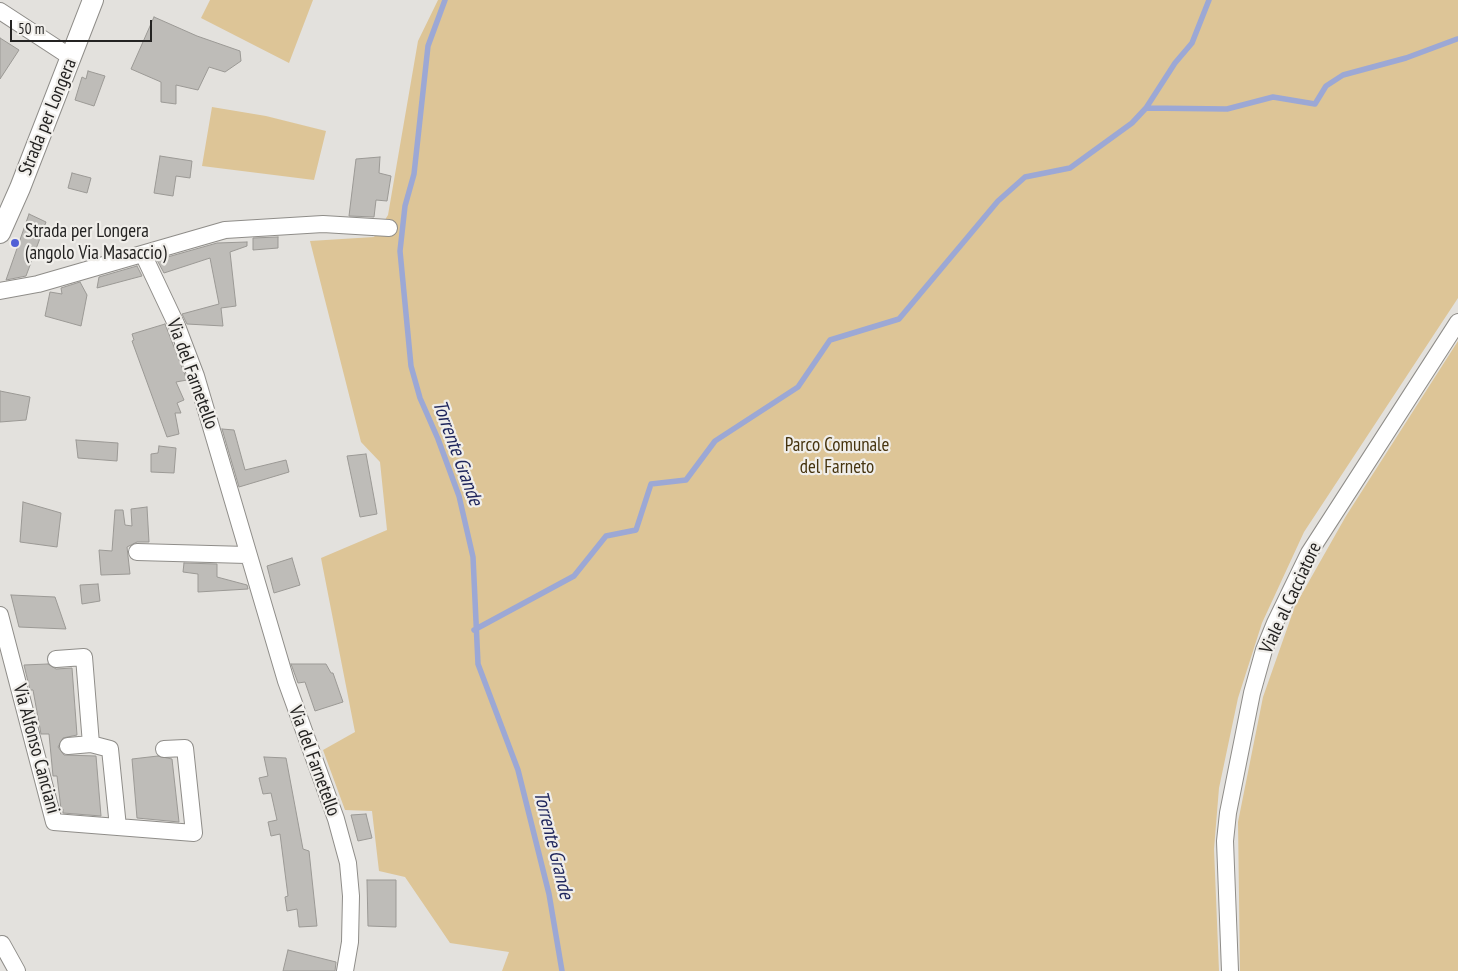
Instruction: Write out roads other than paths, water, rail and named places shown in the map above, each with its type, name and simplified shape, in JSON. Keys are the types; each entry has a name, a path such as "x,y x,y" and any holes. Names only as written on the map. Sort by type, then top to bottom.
{"street":[{"name":"Strada per Longera","path":"0,232 72,58 93,0"},
{"path":"0,11 72,58"},
{"path":"0,291 38,284 225,230 323,224 389,228"},
{"name":"Via del Farnetello","path":"143,254 177,326 196,376 247,555 286,681 336,820 348,863 351,896 350,942 345,971"},
{"name":"Viale al Cacciatore","path":"1230,971 1225,841 1228,813 1252,693 1264,650 1309,553 1458,322"},
{"path":"137,552 247,555"},
{"name":"Via Alfonso Canciani","path":"0,615 54,822 194,833 185,748 164,749"},
{"path":"56,659 84,657 91,744 110,748 118,827"},
{"name":"Via Alfonso Canciani","path":"68,746 91,744"},
{"path":"2,944 17,971"}],"waterway":[{"name":"Torrente Grande","path":"445,0 428,46 414,174 405,206 400,251 411,366 420,398 438,439 459,496 473,557 478,664 518,770 549,894 562,971"},
{"path":"1146,108 1175,63 1192,43 1209,0"},
{"path":"474,630 574,576 606,536 636,530 651,484 686,480 715,441 798,387 830,340 899,319 998,201 1025,177 1070,168 1132,123 1146,108 1227,109 1273,97 1315,104 1326,86 1343,75 1406,58 1457,39"}],"place":[{"name":"Strada per Longera (angolo Via Masaccio)","path":"15,243"}],"park label":[{"name":"Parco Comunale del Farneto","path":"837,457"}]}
